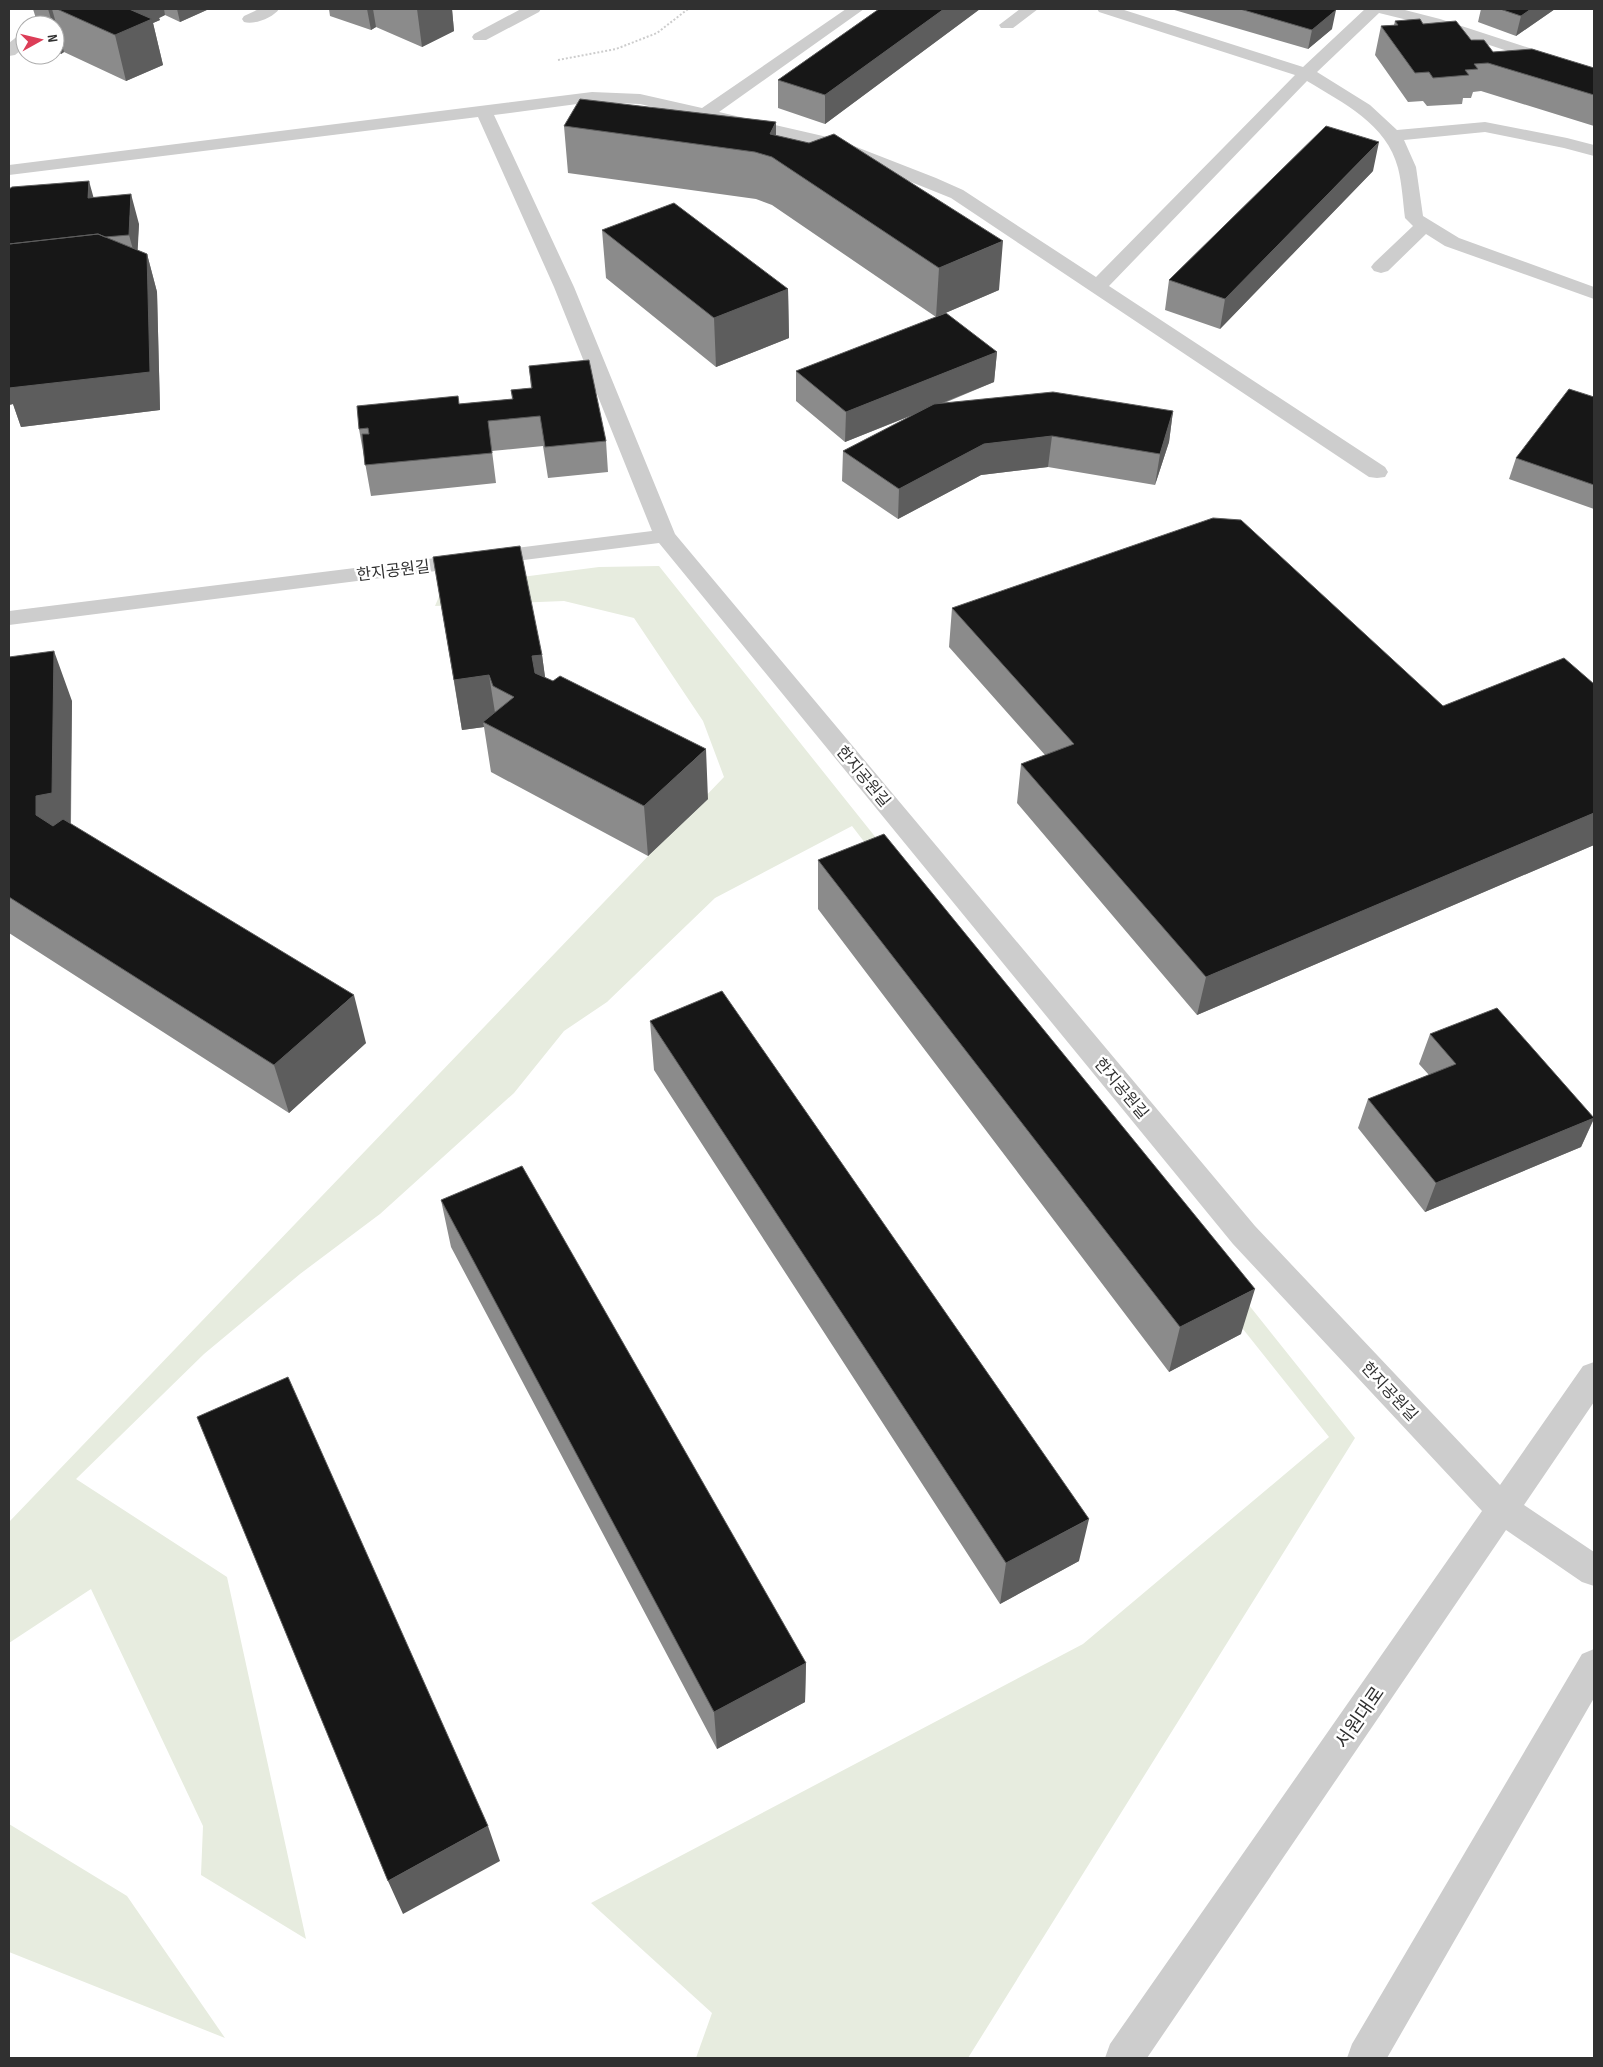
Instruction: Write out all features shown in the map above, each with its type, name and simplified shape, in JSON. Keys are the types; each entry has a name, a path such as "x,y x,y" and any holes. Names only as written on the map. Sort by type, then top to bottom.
{"street":[{"path":"250,19 271,9"},
{"path":"480,37 533,9"},
{"path":"706,113 856,9"},
{"path":"1007,25 1030,9"},
{"path":"1110,9 1306,73 1364,109 1393,136 1407,167 1414,218 1452,242 1594,293"},
{"path":"1097,287 1306,73 1374,9"},
{"path":"1383,9 1438,15 1594,74"},
{"path":"9,170 592,97 640,99 706,113 830,143 957,194 1377,472"},
{"path":"484,112 564,287 665,536"},
{"path":"1393,136 1484,127 1567,143 1594,151"},
{"path":"1381,267 1425,225"},
{"name":"한지공원길","path":"9,618 665,536 1244,1234 1502,1509 1594,1570"},
{"name":"서원대로","path":"1124,2058 1594,1376"},
{"path":"1366,2058 1594,1666"}],"shaded area":[{"path":"659,566 1355,1438 968,2058 696,2058 712,2013 591,1903 1083,1644 1329,1437 1153,1216 852,826 715,898 607,1002 564,1031 514,1093 380,1214 300,1274 204,1354 76,1479 227,1577 306,1939 201,1875 203,1826 91,1589 9,1643 9,1522 724,777 703,721 634,618 564,601 435,606 443,587 599,567"},
{"path":"9,1824 127,1896 225,2038 9,1952"}],"building":[{"path":"57,9 129,9 152,19 115,35"},
{"path":"879,9 944,9 825,95 778,80"},
{"path":"1240,9 1332,9 1336,10 1312,30"},
{"path":"1500,9 1531,9 1521,16"},
{"path":"1420,19 1423,24 1456,21 1471,40 1484,40 1493,52 1532,49 1594,68 1594,95 1488,63 1474,64 1478,69 1465,70 1469,75 1433,78 1429,72 1415,73 1381,26 1398,25 1395,21"},
{"path":"580,99 776,122 770,134 809,143 834,134 1003,241 939,268 772,157 755,152 564,126"},
{"path":"1326,126 1379,142 1225,299 1169,280"},
{"path":"89,181 88,198 131,194 129,235 105,237 98,234 9,244 9,189 12,187"},
{"path":"674,203 788,289 714,318 602,230"},
{"path":"98,234 147,254 150,372 9,388 9,244"},
{"path":"946,313 997,352 846,412 796,371"},
{"path":"589,360 606,441 545,447 540,416 488,421 492,453 365,465 362,434 369,434 368,428 359,429 357,406 458,396 459,404 513,399 511,390 532,388 529,366"},
{"path":"1569,389 1594,397 1594,485 1516,458"},
{"path":"1053,392 1173,411 1160,454 1052,436 984,444 899,489 843,451 934,404"},
{"path":"1213,518 1241,520 1443,706 1564,658 1594,684 1594,813 1206,977 1021,764 1074,744 952,608"},
{"path":"520,546 542,655 532,656 535,673 553,681 560,676 706,749 644,806 483,722 514,697 493,686 489,675 454,680 433,557"},
{"path":"54,651 52,793 36,796 36,815 53,826 63,819 354,995 274,1065 9,897 9,657"},
{"path":"884,834 1255,1289 1180,1327 818,860"},
{"path":"722,991 1089,1519 1006,1563 650,1021"},
{"path":"1497,1008 1594,1118 1436,1183 1368,1099 1456,1064 1430,1034"},
{"path":"522,1166 806,1663 714,1712 441,1200"},
{"path":"288,1377 488,1826 388,1881 197,1417"}]}
